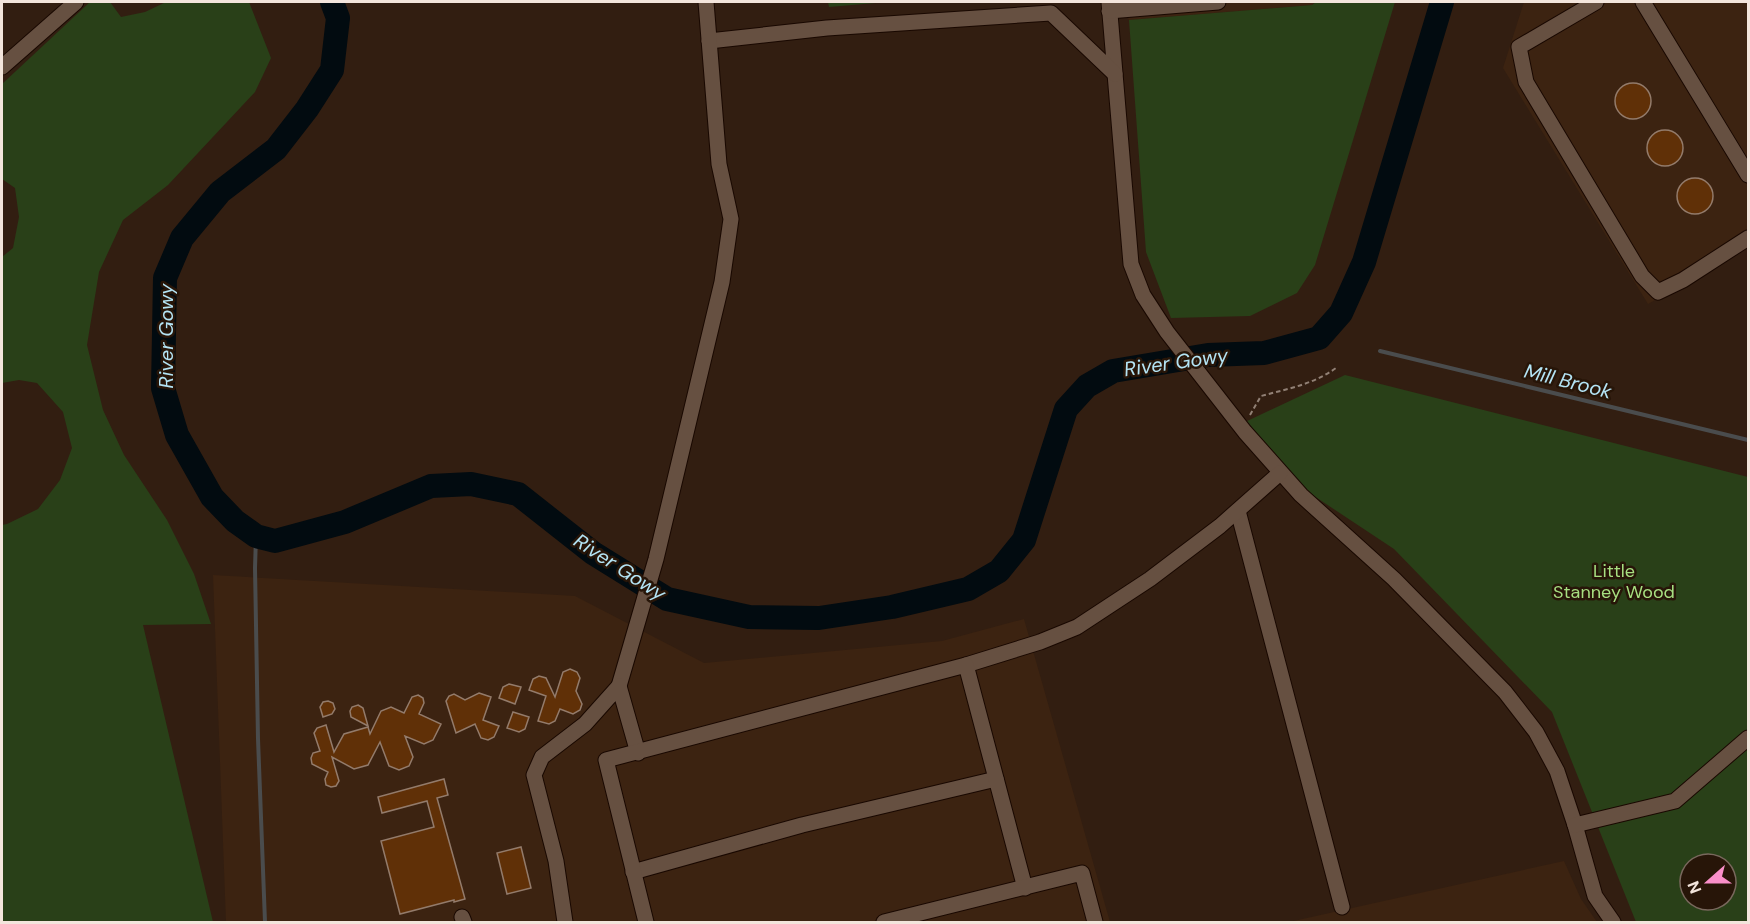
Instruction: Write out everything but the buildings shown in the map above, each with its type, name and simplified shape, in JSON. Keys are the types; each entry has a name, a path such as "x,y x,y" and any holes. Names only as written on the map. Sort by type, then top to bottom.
{"lane":[{"path":"2,67 76,2"},
{"path":"565,922 556,861 534,775 542,757 585,724 619,686 656,559 722,282 731,219 719,164 706,2"},
{"path":"1218,2 1109,7 1131,264 1143,295 1167,332 1214,393 1280,472 1301,495 1394,579 1505,692 1536,732 1557,771 1595,896 1613,922"},
{"path":"1596,2 1519,47 1526,82 1642,276 1658,291 1683,280 1749,238"},
{"path":"1643,2 1749,176"},
{"path":"709,41 827,28 1051,13 1115,74"},
{"path":"646,922 606,760 966,665 1040,642 1077,627 1150,579 1220,526 1280,472"},
{"path":"1238,511 1342,907"},
{"path":"966,665 1025,888"},
{"path":"619,686 638,753"},
{"path":"1575,825 1675,801 1749,738"},
{"path":"633,872 802,825 996,778"},
{"path":"884,922 1082,873 1095,922"}],"path":[{"path":"1245,432 1250,413 1261,396 1324,376 1336,368"}],"shaded area":[{"path":"1121,2 1316,2 1312,5 1129,20"},
{"path":"1524,2 1748,2 1748,247 1648,304 1503,68"},
{"path":"213,575 575,596 704,663 942,641 1024,619 1110,922 226,922"},
{"path":"1564,861 1581,899 1597,922 1289,922"}],"green space":[{"path":"90,2 110,2 121,17 145,12 166,2 249,2 271,58 255,92 168,185 123,220 99,272 87,345 103,410 124,455 167,520 194,574 211,624 143,625 213,922 2,922 2,525 38,509 60,480 72,448 63,412 37,383 19,380 2,383 2,257 13,248 19,217 15,188 2,179 2,84"},
{"path":"828,2 887,2 829,7"},
{"path":"1316,2 1395,2 1315,265 1297,293 1250,316 1171,318 1146,252 1129,20 1312,5"},
{"name":"Little Stanney Wood","path":"1345,375 1748,477 1748,922 1636,922 1552,712 1394,549 1305,490 1245,422"}],"waterway":[{"name":"River Gowy","path":"332,2 338,18 332,70 307,109 276,149 220,192 182,238 165,278 163,388 177,435 212,497 235,521 256,536 275,541 345,522 431,486 471,484 518,494 593,553 667,599 749,617 819,618 892,607 968,589 999,571 1024,540 1066,409 1087,386 1113,371 1208,355 1264,353 1319,338 1341,313 1364,262 1442,2"},
{"name":"Mill Brook","path":"1380,351 1748,440"},
{"path":"256,536 258,739 265,922"}]}
